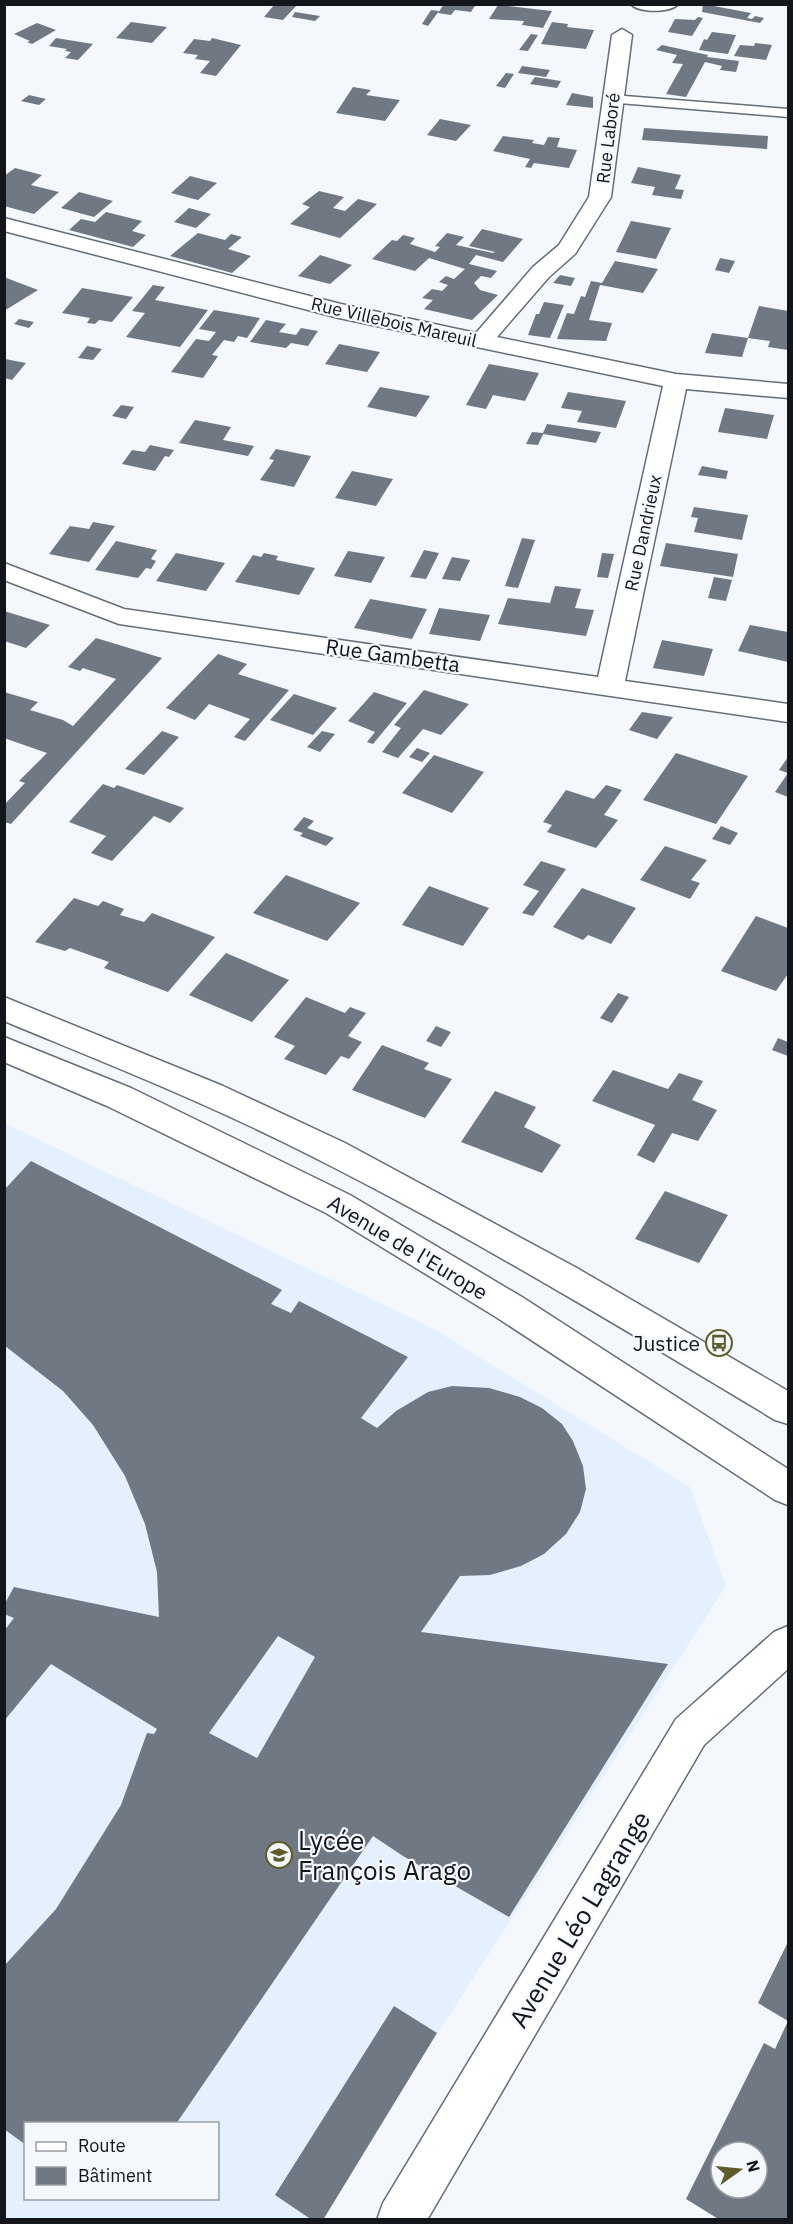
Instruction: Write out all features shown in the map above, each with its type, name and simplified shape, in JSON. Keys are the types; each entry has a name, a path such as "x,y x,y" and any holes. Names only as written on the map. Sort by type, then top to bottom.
{"street":[{"path":"640,4 669,4"},
{"name":"Rue Laboré","path":"481,341 541,272 567,249 600,197 622,35"},
{"name":"Rue Villebois Mareuil","path":"4,224 339,311 675,381 789,391"},
{"name":"Rue Dandrieux","path":"610,685 675,381"},
{"name":"Rue Gambetta","path":"4,571 119,616 610,685 789,713"},
{"name":"Avenue de l'Europe","path":"4,1008 158,1073 332,1152 496,1240 789,1409"},
{"name":"Avenue de l'Europe","path":"4,1049 119,1097 338,1204 508,1307 789,1489"},
{"name":"Avenue Léo Lagrange","path":"400,2220 690,1732 789,1644"}],"lane":[{"path":"612,99 789,113"}],"shaded area":[{"name":"Lycée François Arago","path":"4,1123 434,1329 690,1487 726,1586 318,2219 5,2219"}],"building":[{"path":"444,4 476,4 471,12 455,10 451,15 438,13"},
{"path":"703,4 751,13 747,18 752,19 755,16 764,18 760,23 702,12"},
{"path":"274,5 297,5 283,20 264,17"},
{"path":"498,5 552,11 543,28 522,25 524,21 489,19"},
{"path":"431,10 439,11 428,26 422,24"},
{"path":"295,12 320,16 315,21 292,17"},
{"path":"698,17 703,18 692,36 668,32 675,19 695,20"},
{"path":"131,22 167,27 152,43 116,38"},
{"path":"552,22 568,24 567,27 594,30 586,49 541,44"},
{"path":"37,23 56,30 32,44 14,34"},
{"path":"712,32 736,35 728,54 699,50 704,39 707,40"},
{"path":"531,34 538,35 528,51 519,50"},
{"path":"56,38 93,44 78,60 65,58 71,52 65,51 67,49 49,46"},
{"path":"212,38 241,45 216,76 200,73 210,61 195,59 198,55 183,53 194,39 210,41"},
{"path":"755,43 772,45 766,60 734,56 740,45 754,46"},
{"path":"662,45 708,55 707,57 739,61 736,72 720,70 722,66 705,62 686,97 666,94 683,64 672,63 677,55 656,50"},
{"path":"522,66 550,70 546,77 518,73"},
{"path":"506,73 514,74 505,88 496,86"},
{"path":"535,77 561,81 557,88 530,84"},
{"path":"353,87 371,90 366,95 400,100 385,121 336,113"},
{"path":"572,93 593,97 593,108 566,105"},
{"path":"29,95 46,99 39,105 21,101"},
{"path":"440,119 471,125 456,141 427,135"},
{"path":"644,128 768,136 767,149 642,140"},
{"path":"503,136 534,140 532,143 544,145 548,137 560,138 557,147 577,150 569,168 534,163 531,168 525,167 530,159 493,151"},
{"path":"638,167 681,175 675,189 684,190 681,199 652,195 655,187 631,183"},
{"path":"15,168 42,175 31,185 59,192 34,214 4,206 4,176"},
{"path":"190,176 217,183 198,200 171,193"},
{"path":"319,191 344,197 333,208 345,211 358,199 377,204 340,238 290,224 310,207 302,204"},
{"path":"79,192 113,201 94,217 61,208"},
{"path":"189,208 211,214 196,228 174,222"},
{"path":"106,212 142,221 132,231 146,235 133,247 69,230 81,219 95,222"},
{"path":"631,221 671,228 656,259 616,252"},
{"path":"482,229 523,239 503,262 476,255 469,264 497,271 491,278 481,276 474,283 480,290 498,295 472,320 424,309 433,300 422,298 432,289 442,291 448,285 439,282 446,276 454,279 465,269 429,258 415,271 372,259 392,240 397,241 403,235 415,238 410,244 435,252 440,247 435,246 447,233 464,237 456,245 495,252 469,246"},
{"path":"198,233 225,240 231,234 242,237 228,249 251,256 232,273 170,256"},
{"path":"320,255 352,265 330,284 298,276"},
{"path":"720,258 735,261 729,273 715,270"},
{"path":"615,261 658,269 643,293 600,285 589,320 612,323 606,341 557,339 567,313 574,314 581,296 585,297 591,281 602,283"},
{"path":"560,275 575,278 571,286 553,283"},
{"path":"4,277 38,290 4,311"},
{"path":"153,285 165,287 155,300 208,310 180,347 126,337 145,313 132,311"},
{"path":"82,288 133,297 112,322 99,320 95,324 87,323 90,318 62,313"},
{"path":"544,302 564,305 550,338 528,335 536,314 539,314"},
{"path":"759,306 788,311 788,350 768,347 770,341 748,338"},
{"path":"214,310 260,318 247,338 238,336 234,342 224,340 212,355 218,356 203,378 171,372 196,339 209,341 216,332 199,329"},
{"path":"19,319 34,322 29,328 14,324"},
{"path":"266,320 286,324 279,332 296,335 301,328 318,331 308,346 291,343 286,348 250,342"},
{"path":"712,333 748,338 742,357 705,353"},
{"path":"339,344 380,352 367,372 325,364"},
{"path":"87,346 102,349 93,360 78,358"},
{"path":"5,359 26,363 12,380 4,378"},
{"path":"489,364 539,373 525,401 493,395 486,409 466,405"},
{"path":"380,387 430,396 416,417 367,407"},
{"path":"568,392 626,401 616,428 577,422 582,411 561,408"},
{"path":"121,405 134,407 126,419 112,416"},
{"path":"725,408 774,415 767,439 718,432"},
{"path":"195,420 231,427 223,440 254,446 248,456 179,443"},
{"path":"547,424 601,432 596,443 543,434 538,445 526,444 532,432 543,433"},
{"path":"150,445 174,450 169,457 165,456 155,471 122,464 132,450 145,452"},
{"path":"276,449 311,456 294,487 260,480 274,460 269,459"},
{"path":"702,466 728,471 726,479 698,475"},
{"path":"352,471 393,479 376,506 335,498"},
{"path":"694,507 748,515 742,540 694,532 698,518 691,517"},
{"path":"93,522 115,526 89,562 49,554 70,526 89,529"},
{"path":"522,538 535,540 518,588 505,586"},
{"path":"116,541 157,550 151,559 156,561 151,569 146,568 138,578 95,570"},
{"path":"666,543 738,554 733,577 660,566"},
{"path":"424,550 439,553 426,579 410,577"},
{"path":"348,551 385,557 371,583 334,576"},
{"path":"176,553 225,563 206,591 156,581"},
{"path":"264,553 278,556 276,560 315,568 299,595 235,582 253,555 261,557"},
{"path":"602,553 614,554 608,578 597,577"},
{"path":"452,557 470,560 460,581 442,579"},
{"path":"714,577 732,580 726,601 708,598"},
{"path":"555,586 581,589 575,608 594,610 586,636 498,624 508,598 550,603"},
{"path":"370,599 427,609 412,639 354,628"},
{"path":"439,608 490,615 480,641 429,634"},
{"path":"4,611 50,625 26,648 4,641"},
{"path":"750,625 788,632 788,662 738,651"},
{"path":"96,638 162,658 11,824 4,822 4,805 25,783 19,781 47,753 4,738 4,692 38,702 30,710 63,720 73,726 116,679 83,668 80,671 68,667"},
{"path":"662,640 713,649 704,676 653,668"},
{"path":"218,654 247,664 238,674 289,690 245,741 234,737 250,719 209,704 195,720 166,708"},
{"path":"424,690 469,704 441,735 423,729 398,758 382,752 401,728 394,725"},
{"path":"374,692 407,703 373,744 367,742 375,732 348,721"},
{"path":"294,694 337,708 313,735 270,720"},
{"path":"642,712 673,717 657,739 629,730"},
{"path":"162,731 179,737 144,775 125,769"},
{"path":"322,731 335,734 320,752 307,747"},
{"path":"417,748 430,753 422,762 409,757"},
{"path":"676,753 748,776 716,824 643,800"},
{"path":"434,755 484,772 452,813 402,793"},
{"path":"788,757 788,773 779,770"},
{"path":"788,773 788,797 775,792"},
{"path":"103,784 114,788 117,785 184,808 170,823 154,816 112,861 91,853 106,836 69,822"},
{"path":"606,785 622,790 604,815 618,820 596,848 547,832 552,825 543,822 566,790 594,799"},
{"path":"304,817 314,821 307,828 334,838 326,846 300,836 303,833 293,830"},
{"path":"721,826 738,833 730,845 712,839"},
{"path":"665,846 707,860 691,880 700,883 690,899 640,880"},
{"path":"541,861 566,869 533,916 522,913 539,891 523,885"},
{"path":"286,875 360,903 327,941 253,913"},
{"path":"429,886 489,908 463,946 402,925"},
{"path":"582,888 636,908 611,944 588,935 583,940 553,927"},
{"path":"74,898 98,906 103,901 124,909 120,915 144,922 152,913 215,937 168,992 104,968 109,962 70,948 65,951 35,942"},
{"path":"756,916 788,928 788,974 776,991 721,971"},
{"path":"226,953 289,980 252,1022 189,995"},
{"path":"618,993 629,997 612,1023 600,1018"},
{"path":"306,997 345,1013 350,1007 366,1013 348,1036 362,1042 349,1059 341,1056 326,1075 284,1059 295,1046 274,1037"},
{"path":"436,1026 451,1032 441,1047 426,1041"},
{"path":"778,1038 788,1042 788,1056 772,1050"},
{"path":"382,1045 429,1063 424,1069 452,1079 425,1118 352,1090"},
{"path":"613,1070 668,1089 679,1073 703,1081 692,1100 717,1110 698,1141 672,1133 654,1163 637,1155 655,1125 592,1101"},
{"path":"495,1091 536,1107 524,1127 561,1145 542,1173 461,1142"},
{"name":"Lycée François Arago","path":"31,1161 282,1290 271,1304 291,1313 299,1301 408,1357 361,1418 377,1428 396,1411 428,1392 452,1386 489,1388 520,1397 542,1408 562,1424 573,1441 583,1466 586,1489 580,1512 566,1534 544,1554 521,1566 490,1575 460,1576 421,1632 668,1664 509,1917 403,1856 373,1836 177,2122 24,2122 24,2144 4,2129 4,1966 56,1909 121,1805 147,1733 154,1734 157,1729 51,1664 4,1721 4,1631 14,1618 4,1614 4,1605 14,1587 159,1617 157,1572 145,1524 125,1476 93,1425 63,1391 5,1346 5,1189","holes":["278,1636 315,1657 257,1758 209,1733"]},
{"path":"665,1191 728,1215 699,1263 635,1239"},
{"path":"788,1942 788,2021 758,2003"},
{"path":"394,2006 437,2033 323,2220 312,2220 275,2195"},
{"path":"788,2021 788,2220 720,2220 686,2199 709,2153 709,2200 769,2200 769,2140 716,2140 764,2043 775,2049"}],"place":[{"name":"Justice","path":"719,1343"},
{"name":"Lycée François Arago","path":"279,1855"}]}
